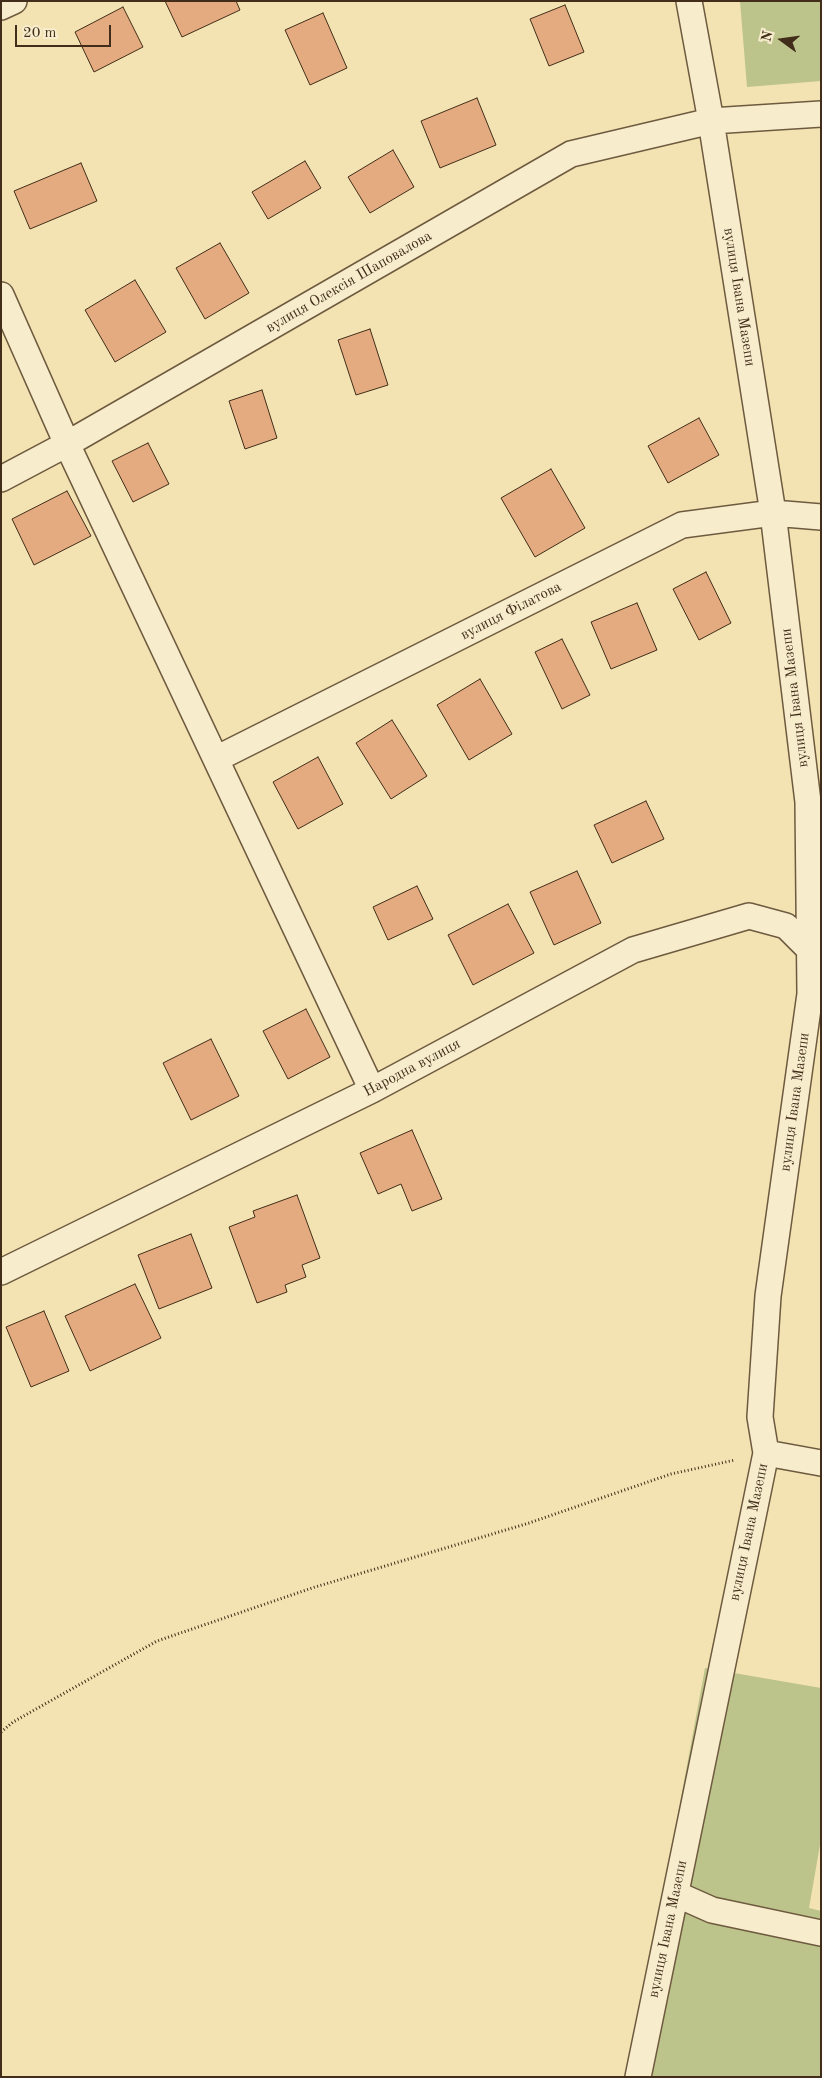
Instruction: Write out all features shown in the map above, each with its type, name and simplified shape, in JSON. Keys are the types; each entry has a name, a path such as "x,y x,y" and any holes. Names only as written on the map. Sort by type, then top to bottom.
{"street":[{"path":"1,7 14,1"},
{"name":"вулиця Івана Мазепи","path":"638,2077 766,1453 760,1417 768,1296 816,956 808,802 774,513 711,122 689,1"},
{"name":"вулиця Олексія Шаповалова","path":"1,479 67,444 571,154 711,122 821,114"},
{"path":"1,295 67,444 372,1090"},
{"name":"вулиця Філатова","path":"216,759 682,525 774,513 821,518"},
{"name":"Народна вулиця","path":"1,1272 372,1090 633,950 749,916 786,926 816,956"},
{"path":"766,1453 821,1463"},
{"path":"676,1894 712,1910 821,1933"}],"path":[{"path":"1,1732 13,1722 157,1641 315,1587 529,1523 671,1474 766,1453"}],"green space":[{"path":"740,1 821,1 821,81 747,87"},
{"path":"705,1668 821,1688 821,1839 809,1908 821,1911 821,2077 625,2077 659,1917"}],"building":[{"path":"165,1 236,1 240,10 182,37"},
{"path":"565,5 584,52 549,66 530,19"},
{"path":"123,7 143,47 94,72 75,32"},
{"path":"323,13 347,68 310,85 285,30"},
{"path":"477,98 496,145 440,168 421,121"},
{"path":"393,150 414,187 370,213 348,177"},
{"path":"305,161 321,188 268,219 252,192"},
{"path":"81,163 97,201 30,229 14,191"},
{"path":"220,243 249,293 205,319 176,268"},
{"path":"135,280 166,332 115,362 85,310"},
{"path":"370,329 388,385 356,395 338,340"},
{"path":"262,390 277,438 245,449 229,401"},
{"path":"699,418 719,455 668,483 648,446"},
{"path":"148,443 169,484 133,502 112,461"},
{"path":"551,469 585,528 535,557 501,498"},
{"path":"67,491 91,536 34,565 12,519"},
{"path":"706,572 731,623 699,640 673,589"},
{"path":"637,603 657,650 611,669 591,622"},
{"path":"562,639 590,695 562,709 535,652"},
{"path":"480,679 512,734 469,760 437,705"},
{"path":"392,720 427,776 391,799 356,743"},
{"path":"318,757 343,804 298,829 273,782"},
{"path":"646,801 664,839 612,863 594,825"},
{"path":"577,871 601,923 554,945 530,892"},
{"path":"417,886 433,919 388,940 373,907"},
{"path":"508,904 534,953 473,985 448,935"},
{"path":"306,1009 330,1057 288,1079 263,1031"},
{"path":"211,1039 239,1096 191,1120 163,1063"},
{"path":"412,1130 442,1199 412,1211 401,1184 378,1194 360,1153"},
{"path":"297,1195 320,1258 302,1265 306,1277 285,1285 287,1292 257,1303 229,1227 255,1217 253,1211"},
{"path":"191,1234 212,1288 159,1309 138,1255"},
{"path":"135,1284 161,1338 90,1371 65,1316"},
{"path":"44,1311 69,1371 31,1387 6,1327"}]}
